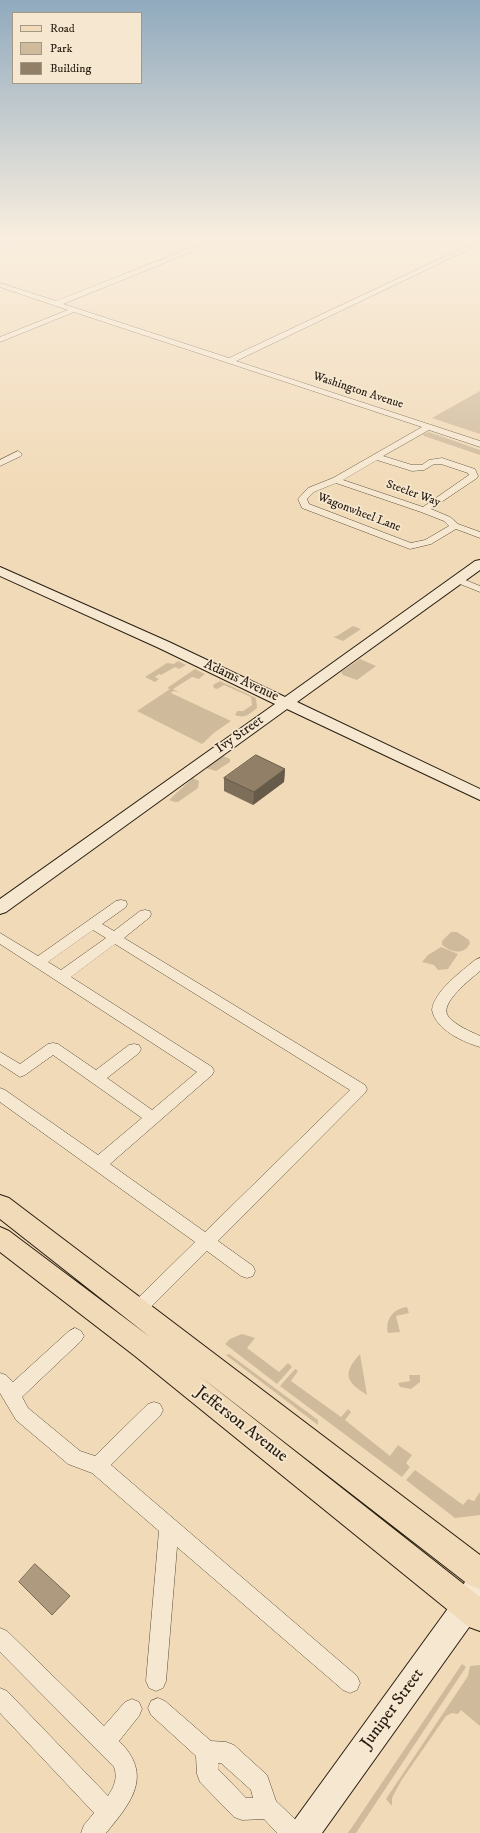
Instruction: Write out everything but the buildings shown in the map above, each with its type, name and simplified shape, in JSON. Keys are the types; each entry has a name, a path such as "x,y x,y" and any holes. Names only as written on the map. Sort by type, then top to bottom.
{"main road":[{"name":"Jefferson Avenue","path":"0,1205 201,1362 480,1574"},
{"name":"Jefferson Avenue","path":"0,1238 476,1602"},
{"path":"144,1348 157,1347 189,1366 193,1366 201,1362"}],"street":[{"path":"0,340 45,322"},
{"name":"Washington Avenue","path":"109,322 480,444"},
{"path":"230,361 313,322"},
{"name":"Wagonwheel Lane","path":"428,427 336,480 310,490 302,499 305,506 410,546 421,546 433,541 455,526"},
{"path":"0,463 18,454"},
{"path":"377,457 412,468 424,467 432,462 442,461 472,471 474,476 424,510"},
{"name":"Steeler Way","path":"336,480 424,510 447,519 455,526 480,535"},
{"name":"Ivy Street","path":"0,908 480,564"},
{"name":"Adams Avenue","path":"0,572 164,645 480,795"},
{"path":"458,580 480,588"},
{"path":"38,963 121,904"},
{"path":"61,977 145,914"},
{"path":"93,924 360,1089 136,1311"},
{"path":"0,938 207,1071 99,1164"},
{"path":"480,963 445,997 440,1006 440,1013 445,1021 454,1028 480,1042"},
{"path":"0,1057 20,1071 53,1048 153,1118"},
{"path":"96,1078 134,1049"},
{"path":"0,1094 247,1271"},
{"path":"75,1336 5,1388 22,1414 74,1458 98,1466 350,1683"},
{"path":"98,1466 154,1410"},
{"path":"156,1681 169,1528"},
{"name":"Juniper Street","path":"304,1833 476,1602"},
{"path":"0,1638 122,1759 127,1773 126,1784 119,1798 92,1833"},
{"path":"0,1698 108,1812"},
{"path":"158,1708 206,1751 226,1753 259,1783 268,1808 293,1833"},
{"path":"105,1742 132,1709"},
{"path":"206,1751 208,1774 242,1809 268,1808"}],"green space":[{"path":"480,391 480,434 432,418"},
{"path":"429,432 480,450 480,455 424,436 423,434"},
{"path":"353,626 361,629 343,641 333,637 337,636"},
{"path":"360,659 376,666 357,680 343,675 341,672"},
{"path":"178,661 186,665 179,669 175,667 161,675 159,674 155,677 159,679 155,682 145,677 167,663 174,664"},
{"path":"195,669 205,674 199,679 192,677 173,689 179,692 173,691 171,693 231,721 215,732 202,744 137,711 170,689 167,688"},
{"path":"220,681 256,698 257,708 244,716 235,715 237,711 243,711 252,705 251,697 224,685 217,689 214,688 213,685"},
{"path":"223,756 230,759 230,762 216,771 206,768"},
{"path":"193,778 199,781 198,788 178,802 169,800"},
{"path":"451,932 457,932 469,940 470,943 464,950 457,952 442,945 442,941"},
{"path":"441,947 458,954 448,969 438,970 434,965 422,962 428,955"},
{"path":"407,1307 409,1313 396,1316 400,1332 388,1333 387,1328 391,1316 394,1312"},
{"path":"242,1334 255,1338 247,1348 279,1372 288,1363 292,1367 277,1384 225,1344 230,1339"},
{"path":"229,1354 318,1420 318,1425 226,1355"},
{"path":"360,1354 367,1395 351,1382 349,1377 351,1367"},
{"path":"295,1369 298,1371 291,1381 341,1417 348,1409 351,1412 345,1420 390,1456 398,1445 412,1455 406,1463 410,1467 402,1477 280,1386"},
{"path":"409,1375 420,1375 420,1382 411,1389 400,1387 398,1383 410,1381"},
{"path":"415,1470 463,1505 468,1499 474,1501 480,1492 480,1515 455,1518 406,1480"},
{"path":"462,1664 466,1667 356,1833 348,1833"},
{"path":"480,1665 480,1726 461,1710 458,1714 452,1713 446,1716 401,1781 392,1798 392,1806 386,1799 468,1676 470,1666"}],"shaded area":[{"path":"35,1564 70,1596 52,1615 19,1582"}]}
